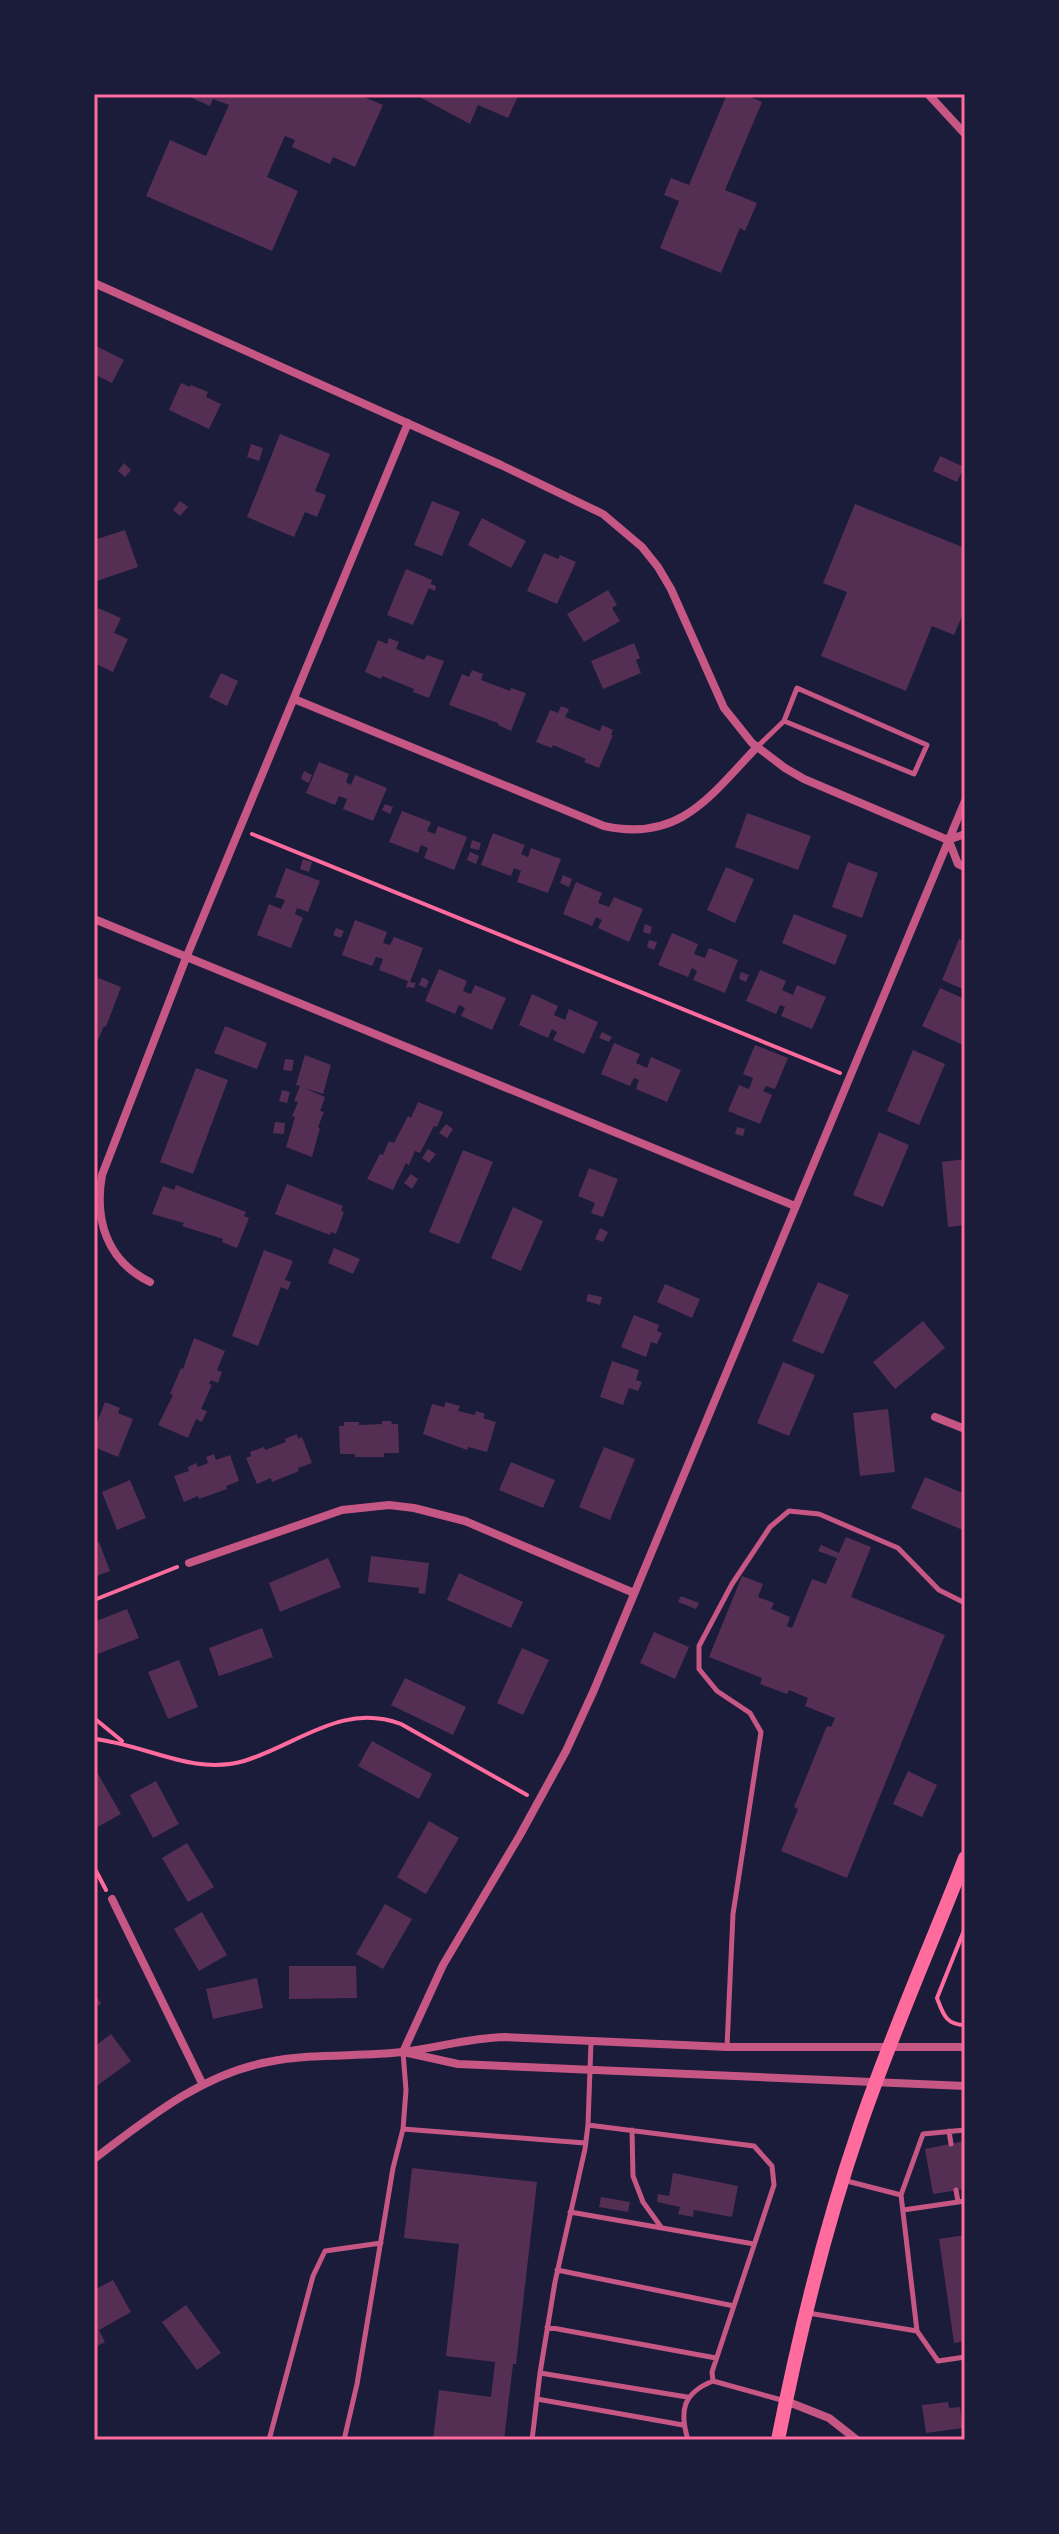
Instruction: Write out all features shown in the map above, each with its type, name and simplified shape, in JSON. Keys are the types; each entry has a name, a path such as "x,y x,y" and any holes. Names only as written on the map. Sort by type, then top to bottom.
{"main road":[{"path":"778,2440 805,2313 842,2180 876,2081 965,1858"}],"street":[{"path":"931,95 965,134"},
{"path":"94,283 603,514 642,547 671,589 724,708 757,747 804,779 948,840 965,834"},
{"path":"150,1282 126,1266 107,1242 101,1227 99,1194 102,1175 186,958 408,423"},
{"path":"294,699 620,830 654,828 687,816 701,806 757,747"},
{"path":"403,2052 443,1965 539,1802 580,1721 965,801"},
{"path":"948,840 958,864 965,867"},
{"path":"94,919 795,1206"},
{"path":"935,1417 965,1429"},
{"path":"189,1563 342,1510 389,1505 465,1521 634,1593"},
{"path":"112,1899 203,2085"},
{"path":"94,2159 175,2100 203,2085 266,2062 303,2057 403,2052 475,2038 727,2047 965,2047"},
{"path":"403,2052 458,2064 965,2086"},
{"path":"786,2401 829,2418 857,2440"}],"lane":[{"path":"757,747 784,721 797,688 927,745 914,774 784,721"},
{"path":"727,2047 733,1914 761,1732 750,1713 717,1691 699,1669 699,1646 770,1527 789,1511 819,1514 898,1548 939,1590 965,1603"},
{"path":"532,2440 557,2270 588,2125 591,2042"},
{"path":"344,2440 357,2384 393,2168 403,2129 406,2090 403,2052"},
{"path":"588,2125 754,2146 772,2166 774,2185 716,2358 713,2381"},
{"path":"403,2129 585,2143"},
{"path":"632,2130 633,2176 643,2202 662,2228"},
{"path":"965,2130 923,2134 901,2195 917,2331 938,2361 965,2357"},
{"path":"949,2131 951,2144"},
{"path":"842,2180 901,2195"},
{"path":"903,2210 962,2202 956,2190"},
{"path":"570,2212 754,2244"},
{"path":"269,2440 313,2276 325,2251 381,2243"},
{"path":"557,2270 734,2306"},
{"path":"805,2313 917,2331"},
{"path":"547,2327 716,2358"},
{"path":"540,2373 687,2397"},
{"path":"688,2440 683,2425 687,2397 696,2388 713,2381 786,2401"},
{"path":"537,2399 683,2425"}],"path":[{"path":"240,829 850,1077"},
{"path":"94,1600 189,1563"},
{"path":"94,1739 124,1743 192,1764 220,1766 245,1760 343,1720 362,1716 382,1717 401,1724 539,1802"},
{"path":"94,1718 124,1743"},
{"path":"94,1867 112,1899"},
{"path":"965,1928 937,1998 945,2018 954,2025 965,2025"}],"building":[{"path":"183,94 357,94 383,105 355,167 333,157 330,164 292,147 295,140 285,136 267,177 298,191 272,251 146,196 170,140 206,156 229,105 213,99 210,106"},
{"path":"414,94 519,94 508,118 478,105 470,124"},
{"path":"727,94 744,94 762,102 725,190 757,203 745,231 740,228 721,273 660,248 679,201 664,195 671,178 689,185"},
{"path":"94,345 124,360 112,383 94,374"},
{"path":"181,383 208,392 206,397 221,404 209,429 169,410"},
{"path":"280,434 330,454 315,491 326,495 317,517 305,512 294,537 247,517"},
{"path":"251,444 263,448 259,461 247,457"},
{"path":"940,456 964,467 957,482 933,471"},
{"path":"124,463 131,470 125,477 118,471"},
{"path":"180,501 188,507 180,516 173,510"},
{"path":"432,501 460,512 442,556 414,545"},
{"path":"855,504 965,548 965,609 954,635 932,626 906,691 821,656 847,592 823,583"},
{"path":"482,518 526,541 511,568 468,545"},
{"path":"125,530 138,567 97,581 94,540"},
{"path":"544,553 558,559 560,555 576,562 557,604 527,591"},
{"path":"406,569 432,580 431,584 436,586 435,591 429,588 413,625 387,615"},
{"path":"608,590 617,605 612,608 620,621 584,642 567,614"},
{"path":"98,608 121,618 114,633 128,639 113,672 94,663 94,617"},
{"path":"389,638 399,642 396,649 424,660 427,655 444,661 429,698 382,676 381,679 365,672 378,640 387,644"},
{"path":"634,643 640,658 636,660 641,673 603,689 591,661"},
{"path":"472,670 483,674 481,680 510,691 511,688 526,693 511,731 449,705 462,674 469,677"},
{"path":"221,673 238,681 227,706 209,697"},
{"path":"561,706 569,709 565,717 600,731 602,725 613,730 599,768 553,745 552,748 536,742 550,710 558,713"},
{"path":"319,762 349,774 346,782 351,785 355,775 387,788 373,821 343,809 347,799 339,796 335,805 306,793"},
{"path":"304,771 312,775 309,783 301,779"},
{"path":"385,804 393,807 390,814 382,810"},
{"path":"402,811 431,822 427,831 435,834 438,826 467,837 454,870 424,858 428,848 421,845 418,853 389,842"},
{"path":"747,813 811,836 798,870 735,847"},
{"path":"493,833 525,845 521,854 528,857 531,848 561,859 548,893 517,882 521,871 514,868 511,876 481,865"},
{"path":"472,840 481,843 479,850 470,848"},
{"path":"470,852 479,856 476,864 467,860"},
{"path":"303,859 312,862 309,872 300,869"},
{"path":"848,862 878,873 862,918 832,907"},
{"path":"726,867 754,879 735,923 707,910"},
{"path":"286,868 320,881 308,912 297,908 295,914 303,918 291,948 257,935 269,904 281,909 285,900 275,897"},
{"path":"563,875 572,879 569,887 560,883"},
{"path":"576,882 602,893 598,903 609,907 614,897 643,909 629,942 598,928 602,920 596,917 592,926 563,914"},
{"path":"794,914 847,935 835,965 782,943"},
{"path":"355,920 387,932 383,943 390,945 394,937 423,948 410,982 416,983 414,988 406,988 408,981 379,970 383,959 376,957 372,966 342,955"},
{"path":"645,924 652,927 650,934 643,932"},
{"path":"336,928 344,931 341,938 333,935"},
{"path":"672,933 698,944 694,954 705,958 709,948 738,960 725,993 693,980 697,971 692,968 688,977 658,965"},
{"path":"959,939 965,941 965,990 942,980"},
{"path":"649,940 657,942 654,950 647,947"},
{"path":"439,969 467,981 463,991 471,994 475,985 506,998 492,1030 461,1016 465,1008 459,1005 455,1014 425,1001"},
{"path":"760,970 786,981 782,990 793,995 797,985 826,997 812,1029 781,1016 785,1007 780,1005 776,1014 746,1001"},
{"path":"741,972 749,975 746,982 739,979"},
{"path":"96,977 121,987 98,1040 94,1038"},
{"path":"422,977 429,981 426,988 419,985"},
{"path":"940,988 965,999 965,1046 922,1026"},
{"path":"532,994 558,1006 554,1015 565,1020 569,1009 598,1022 584,1054 553,1040 557,1032 552,1029 548,1038 519,1025"},
{"path":"225,1026 267,1043 257,1069 214,1053"},
{"path":"602,1032 612,1037 609,1042 599,1038"},
{"path":"614,1043 640,1054 636,1063 647,1068 651,1057 681,1070 667,1102 636,1089 639,1080 634,1078 630,1086 601,1074"},
{"path":"755,1045 788,1058 775,1089 766,1086 763,1091 772,1095 760,1124 728,1111 739,1085 749,1089 753,1078 743,1074"},
{"path":"913,1050 945,1064 919,1125 887,1111"},
{"path":"305,1055 331,1065 323,1094 304,1088 325,1097 312,1157 286,1147 298,1102 294,1101 300,1086 296,1085"},
{"path":"285,1059 294,1060 292,1071 283,1070"},
{"path":"196,1068 228,1080 193,1174 160,1162"},
{"path":"282,1090 290,1092 287,1103 279,1101"},
{"path":"418,1102 443,1112 420,1153 415,1151 409,1165 406,1163 393,1190 367,1179 389,1141 394,1143 408,1116 411,1118"},
{"path":"275,1122 285,1123 284,1134 273,1133"},
{"path":"446,1124 453,1129 447,1138 439,1133"},
{"path":"737,1127 745,1129 743,1136 735,1134"},
{"path":"879,1132 909,1145 883,1207 853,1195"},
{"path":"428,1149 436,1154 429,1163 422,1158"},
{"path":"463,1150 493,1162 459,1244 429,1232"},
{"path":"965,1159 965,1225 948,1227 942,1162"},
{"path":"589,1168 618,1179 603,1217 591,1213 595,1203 578,1196"},
{"path":"411,1174 418,1179 412,1189 404,1183"},
{"path":"287,1184 343,1206 341,1211 344,1212 336,1234 331,1232 330,1235 275,1214"},
{"path":"176,1185 246,1212 244,1216 249,1218 237,1248 222,1242 223,1239 182,1226 184,1223 152,1214 163,1186 174,1190"},
{"path":"513,1207 543,1221 521,1271 491,1258"},
{"path":"600,1228 608,1232 603,1242 595,1239"},
{"path":"334,1248 360,1259 353,1274 328,1263"},
{"path":"264,1250 293,1261 285,1280 291,1282 288,1290 281,1287 258,1346 232,1336"},
{"path":"818,1282 849,1295 823,1354 792,1341"},
{"path":"665,1284 700,1299 692,1318 657,1302"},
{"path":"588,1294 602,1297 600,1305 586,1301"},
{"path":"634,1315 659,1325 657,1331 662,1333 657,1344 651,1342 646,1357 621,1347"},
{"path":"923,1321 945,1348 895,1389 873,1362"},
{"path":"194,1338 225,1351 217,1370 222,1372 218,1383 211,1380 209,1384 212,1385 201,1409 207,1411 202,1422 196,1419 188,1438 158,1425"},
{"path":"612,1361 639,1370 636,1380 642,1382 638,1391 629,1388 623,1405 600,1397"},
{"path":"783,1362 815,1375 789,1436 757,1423"},
{"path":"105,1402 120,1408 118,1413 133,1419 118,1457 94,1447 94,1430"},
{"path":"446,1402 460,1406 458,1411 475,1415 476,1411 485,1414 483,1418 496,1422 487,1452 468,1447 467,1450 423,1434 432,1404 444,1407"},
{"path":"888,1409 895,1472 860,1476 853,1413"},
{"path":"382,1421 398,1424 399,1453 384,1453 384,1457 340,1454 339,1426 344,1426 344,1422 359,1422 359,1425 382,1424"},
{"path":"297,1434 298,1439 302,1437 312,1463 272,1482 271,1478 257,1484 246,1458 251,1456 250,1452 286,1442 285,1439"},
{"path":"604,1447 635,1459 610,1520 579,1507"},
{"path":"214,1454 216,1460 230,1455 239,1481 226,1486 227,1489 184,1502 174,1476 189,1471 188,1467 196,1463 198,1467 208,1463 206,1457"},
{"path":"511,1462 555,1480 543,1508 499,1490"},
{"path":"925,1477 965,1494 965,1531 911,1508"},
{"path":"130,1480 146,1518 117,1530 102,1492"},
{"path":"846,1537 871,1547 851,1597 945,1635 847,1878 781,1851 798,1809 794,1807 827,1726 831,1727 835,1718 805,1706 808,1698 760,1684 762,1678 709,1657 742,1576 763,1584 758,1597 774,1603 771,1609 790,1617 787,1626 792,1628 812,1579 826,1584 837,1558 818,1551 821,1545 839,1553"},
{"path":"99,1542 110,1571 94,1577 94,1544"},
{"path":"371,1556 429,1563 425,1594 418,1593 419,1588 368,1582"},
{"path":"328,1558 341,1587 280,1612 269,1583"},
{"path":"459,1573 523,1602 511,1628 447,1600"},
{"path":"681,1596 699,1603 696,1609 678,1602"},
{"path":"127,1609 139,1638 95,1655 94,1622"},
{"path":"262,1628 273,1657 219,1676 209,1648"},
{"path":"654,1632 689,1647 675,1679 640,1663"},
{"path":"522,1648 549,1660 523,1715 497,1703"},
{"path":"179,1660 198,1707 168,1719 148,1672"},
{"path":"405,1678 466,1707 453,1735 391,1705"},
{"path":"372,1741 432,1774 419,1799 358,1766"},
{"path":"908,1771 937,1785 922,1817 893,1804"},
{"path":"97,1772 121,1814 94,1829 94,1774"},
{"path":"156,1781 179,1824 153,1838 130,1795"},
{"path":"429,1821 459,1838 426,1894 397,1877"},
{"path":"187,1843 214,1887 188,1902 162,1858"},
{"path":"385,1904 412,1919 383,1969 356,1954"},
{"path":"202,1912 227,1955 199,1971 174,1929"},
{"path":"289,1966 356,1966 357,1998 289,1999"},
{"path":"257,1978 263,2008 213,2019 206,1989"},
{"path":"94,1991 101,2004 94,2008"},
{"path":"111,2034 131,2061 94,2088 94,2047"},
{"path":"965,2141 965,2189 933,2194 925,2149"},
{"path":"412,2168 537,2182 504,2440 433,2440 439,2390 491,2397 495,2362 446,2356 459,2244 404,2238"},
{"path":"673,2173 738,2186 732,2217 694,2210 693,2217 678,2214 680,2207 657,2202 658,2194 669,2196"},
{"path":"601,2197 630,2202 628,2212 599,2207"},
{"path":"965,2235 965,2341 954,2343 939,2239"},
{"path":"113,2280 131,2312 99,2330 105,2342 94,2348 94,2290"},
{"path":"186,2305 221,2353 197,2370 162,2322"},
{"path":"948,2402 949,2408 960,2407 963,2428 926,2433 922,2405"}]}
